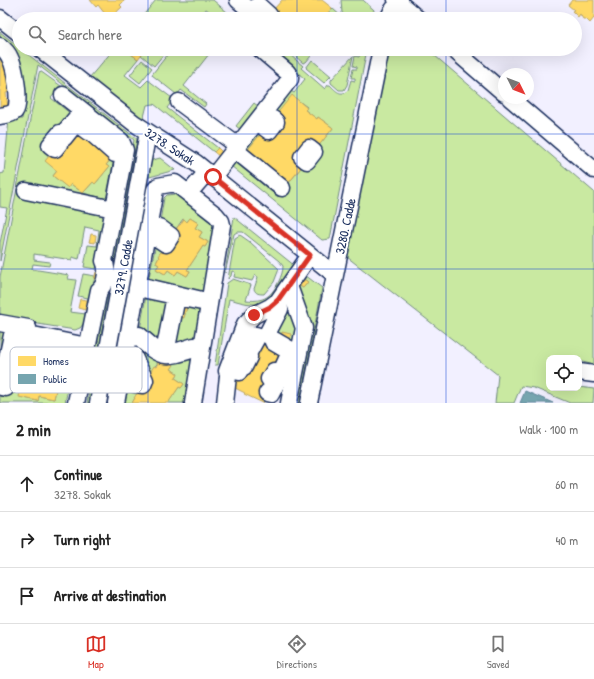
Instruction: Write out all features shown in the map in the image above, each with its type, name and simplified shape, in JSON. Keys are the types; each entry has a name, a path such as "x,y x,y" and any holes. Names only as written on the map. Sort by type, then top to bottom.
{"street":[{"path":"238,0 256,12"},
{"path":"392,12 398,1 410,12"},
{"path":"0,18 12,27"},
{"path":"0,46 10,56 13,65 16,77 17,103 14,111 10,114 0,116"},
{"name":"3278. Sokak","path":"49,56 134,122 185,155 335,275"},
{"path":"190,193 236,148 290,79 287,72 268,56"},
{"name":"3280. Cadde","path":"309,403 380,56"},
{"path":"461,56 498,88"},
{"path":"63,95 123,144 125,152 104,261 106,266 103,287 99,290 87,347"},
{"path":"179,102 236,148 282,188"},
{"path":"517,104 594,170"},
{"name":"3279. Cadde","path":"108,347 148,132"},
{"path":"126,347 155,190 158,186 175,183 190,193 216,215 222,225 193,403"},
{"path":"26,191 114,209"},
{"path":"226,403 227,374 245,324 254,315 270,307 278,300 310,255"},
{"path":"105,276 121,279"},
{"path":"289,286 304,328 289,403"},
{"path":"147,287 202,300 202,302 177,297 166,353 175,352 194,346 194,349 177,355 165,356 150,349 138,337 138,335 154,348 164,352 175,296 147,290 147,287"},
{"path":"268,338 267,334 280,309 278,300"},
{"path":"0,324 89,339"},
{"path":"10,358 6,388 1,387 12,335 32,339 33,335 82,345 82,347"},
{"path":"15,347 16,340 50,345 51,342 73,347"},
{"path":"582,372 594,374"},
{"path":"76,403 78,393"},
{"name":"3279. Cadde","path":"98,403 100,393"},
{"path":"116,403 118,393"}],"green space":[{"path":"156,0 213,0 227,12 210,12 206,9 202,12 146,12"},
{"path":"341,0 363,0 374,10 374,12 342,12"},
{"path":"332,8 336,12 329,12"},
{"path":"0,32 12,41 12,56 30,56 137,139 114,264 111,264 134,140 38,65 0,261 0,243 7,208 0,207 0,174 4,173 9,119 22,119 24,98 5,41 0,37"},
{"path":"108,56 134,56 138,59 125,75 141,87 148,80 172,98 173,100 167,108 218,148 214,152 154,104 147,105 144,117 140,118 89,78"},
{"path":"142,56 162,56 154,66"},
{"path":"166,56 208,56 184,86 206,104 204,107 181,90 178,94 176,94 152,75"},
{"path":"278,56 291,56 303,66 301,68 325,89 328,85 330,85 336,91 343,93 348,90 351,80 355,81 355,78 351,78 353,69 357,69 357,67 353,66 355,56 366,56 330,239 322,240 231,166 235,162 278,197 286,187 243,152 262,128 265,128 246,152 268,167 287,185 333,128 305,110 307,107 292,96 273,119 272,116 291,91 294,93 305,79"},
{"path":"295,56 311,56 306,62 303,63"},
{"path":"353,56 347,85 344,90 339,90 331,83 331,80"},
{"path":"385,56 435,56 594,192 594,365 582,362 582,355 546,355 546,391 582,391 582,387 594,389 593,403 570,403 534,388 521,386 514,403 495,403 498,375 347,257 383,60"},
{"path":"142,60 152,68 140,83 130,75"},
{"path":"312,60 331,76 324,83 306,68"},
{"path":"40,71 61,86 51,98 76,118 57,171 53,176 68,187 71,184 83,193 82,196 103,217 104,221 96,269 84,267 88,245 97,246 99,230 85,227 79,259 72,257 72,260 34,254 34,260 50,262 49,266 33,264 32,269 69,275 68,279 76,280 70,312 86,314 88,298 78,296 83,274 95,276 87,319 80,328 75,330 1,318 0,323 0,277"},
{"path":"254,103 259,107 241,130 236,126"},
{"path":"115,154 106,199 83,193 93,182 95,184 109,167 106,165"},
{"path":"160,158 175,170 146,178 149,161"},
{"path":"175,194 214,225 202,300 147,287 157,238 166,244 156,263 159,265 156,269 165,274 168,270 175,275 178,271 187,276 190,271 187,270 203,246 205,247 208,242 199,237 202,232 195,228 198,223 190,218 187,222 183,219 171,236 159,227 164,198 167,195"},
{"path":"234,217 295,266 283,285 273,297 267,301 260,304 250,304 229,299 218,365 215,365 227,283 233,279 251,285 246,300 258,300 270,295 279,281 283,270 283,266 279,261 243,232 237,232 234,234 225,273"},
{"path":"240,235 250,242 279,269 274,282 264,294 256,292 254,289 258,277 255,275 252,281 234,277 235,272 232,271 231,276 228,279 235,238"},
{"path":"305,275 322,288 300,403 295,403 297,284 303,288 308,282 302,278"},
{"path":"107,289 109,289 99,347 97,347"},
{"path":"147,290 175,296 164,352 139,335"},
{"path":"202,302 194,346 175,352 174,315 184,317 187,307"},
{"path":"288,302 299,327 285,397 271,394 271,334"},
{"path":"0,329 33,335 26,347 10,347 10,372 1,387 10,389 10,393 20,393 20,397 38,401 39,396 54,399 55,393 67,393 65,403 0,403"},
{"path":"138,337 194,349 184,403 168,403 179,387 181,388 184,384 175,378 178,374 171,369 174,364 166,359 163,363 159,361 145,380 142,374 142,347 136,347"},
{"path":"89,393 92,393 90,403 87,403"},
{"path":"127,393 138,393 132,403 125,403"}],"building: Homes":[{"path":"90,0 125,0 120,5 122,7 117,12 104,12 98,5 96,7"},
{"path":"282,0 322,0 332,8 329,12 271,12"},
{"path":"572,0 594,0 594,18 590,23 586,19 583,19 582,12 573,12 572,11 574,10 568,5"},
{"path":"0,55 2,60 6,60 11,92 6,93 8,108 0,109"},
{"path":"292,95 307,108 305,110 333,128 287,185 273,174 274,171 263,162 246,152"},
{"path":"76,123 115,154 106,165 109,167 95,184 93,182 83,193 71,184 68,188 53,176 57,171 45,161"},
{"path":"218,148 223,153 220,157 214,152"},
{"path":"190,218 198,223 195,228 202,232 199,237 208,242 205,247 203,246 187,270 190,271 187,276 178,271 175,275 168,270 165,274 156,269 159,265 156,263 159,257 158,256 184,219 187,222"},
{"path":"91,234 96,235 95,243 89,242"},
{"path":"96,272 102,273 100,279 94,279"},
{"path":"302,278 308,282 303,288 297,284"},
{"path":"80,299 87,300 85,310 78,308"},
{"path":"176,305 187,307 184,318 174,315"},
{"path":"282,332 291,334 289,341 281,339"},
{"path":"258,336 290,352 263,403 231,386"},
{"path":"16,340 54,347 15,347"},
{"path":"165,359 174,365 171,369 178,374 175,378 184,384 181,388 179,387 168,403 132,403 137,393 142,393 142,385 154,366 156,367 159,361 163,363"},
{"path":"10,369 10,389 6,388"},
{"path":"20,393 55,393 54,399 39,396 38,401 19,397"}],"building: Public":[{"path":"525,391 553,403 520,403"}],"route":[{"path":"213,177 310,255 278,300 270,307 254,315"}]}
